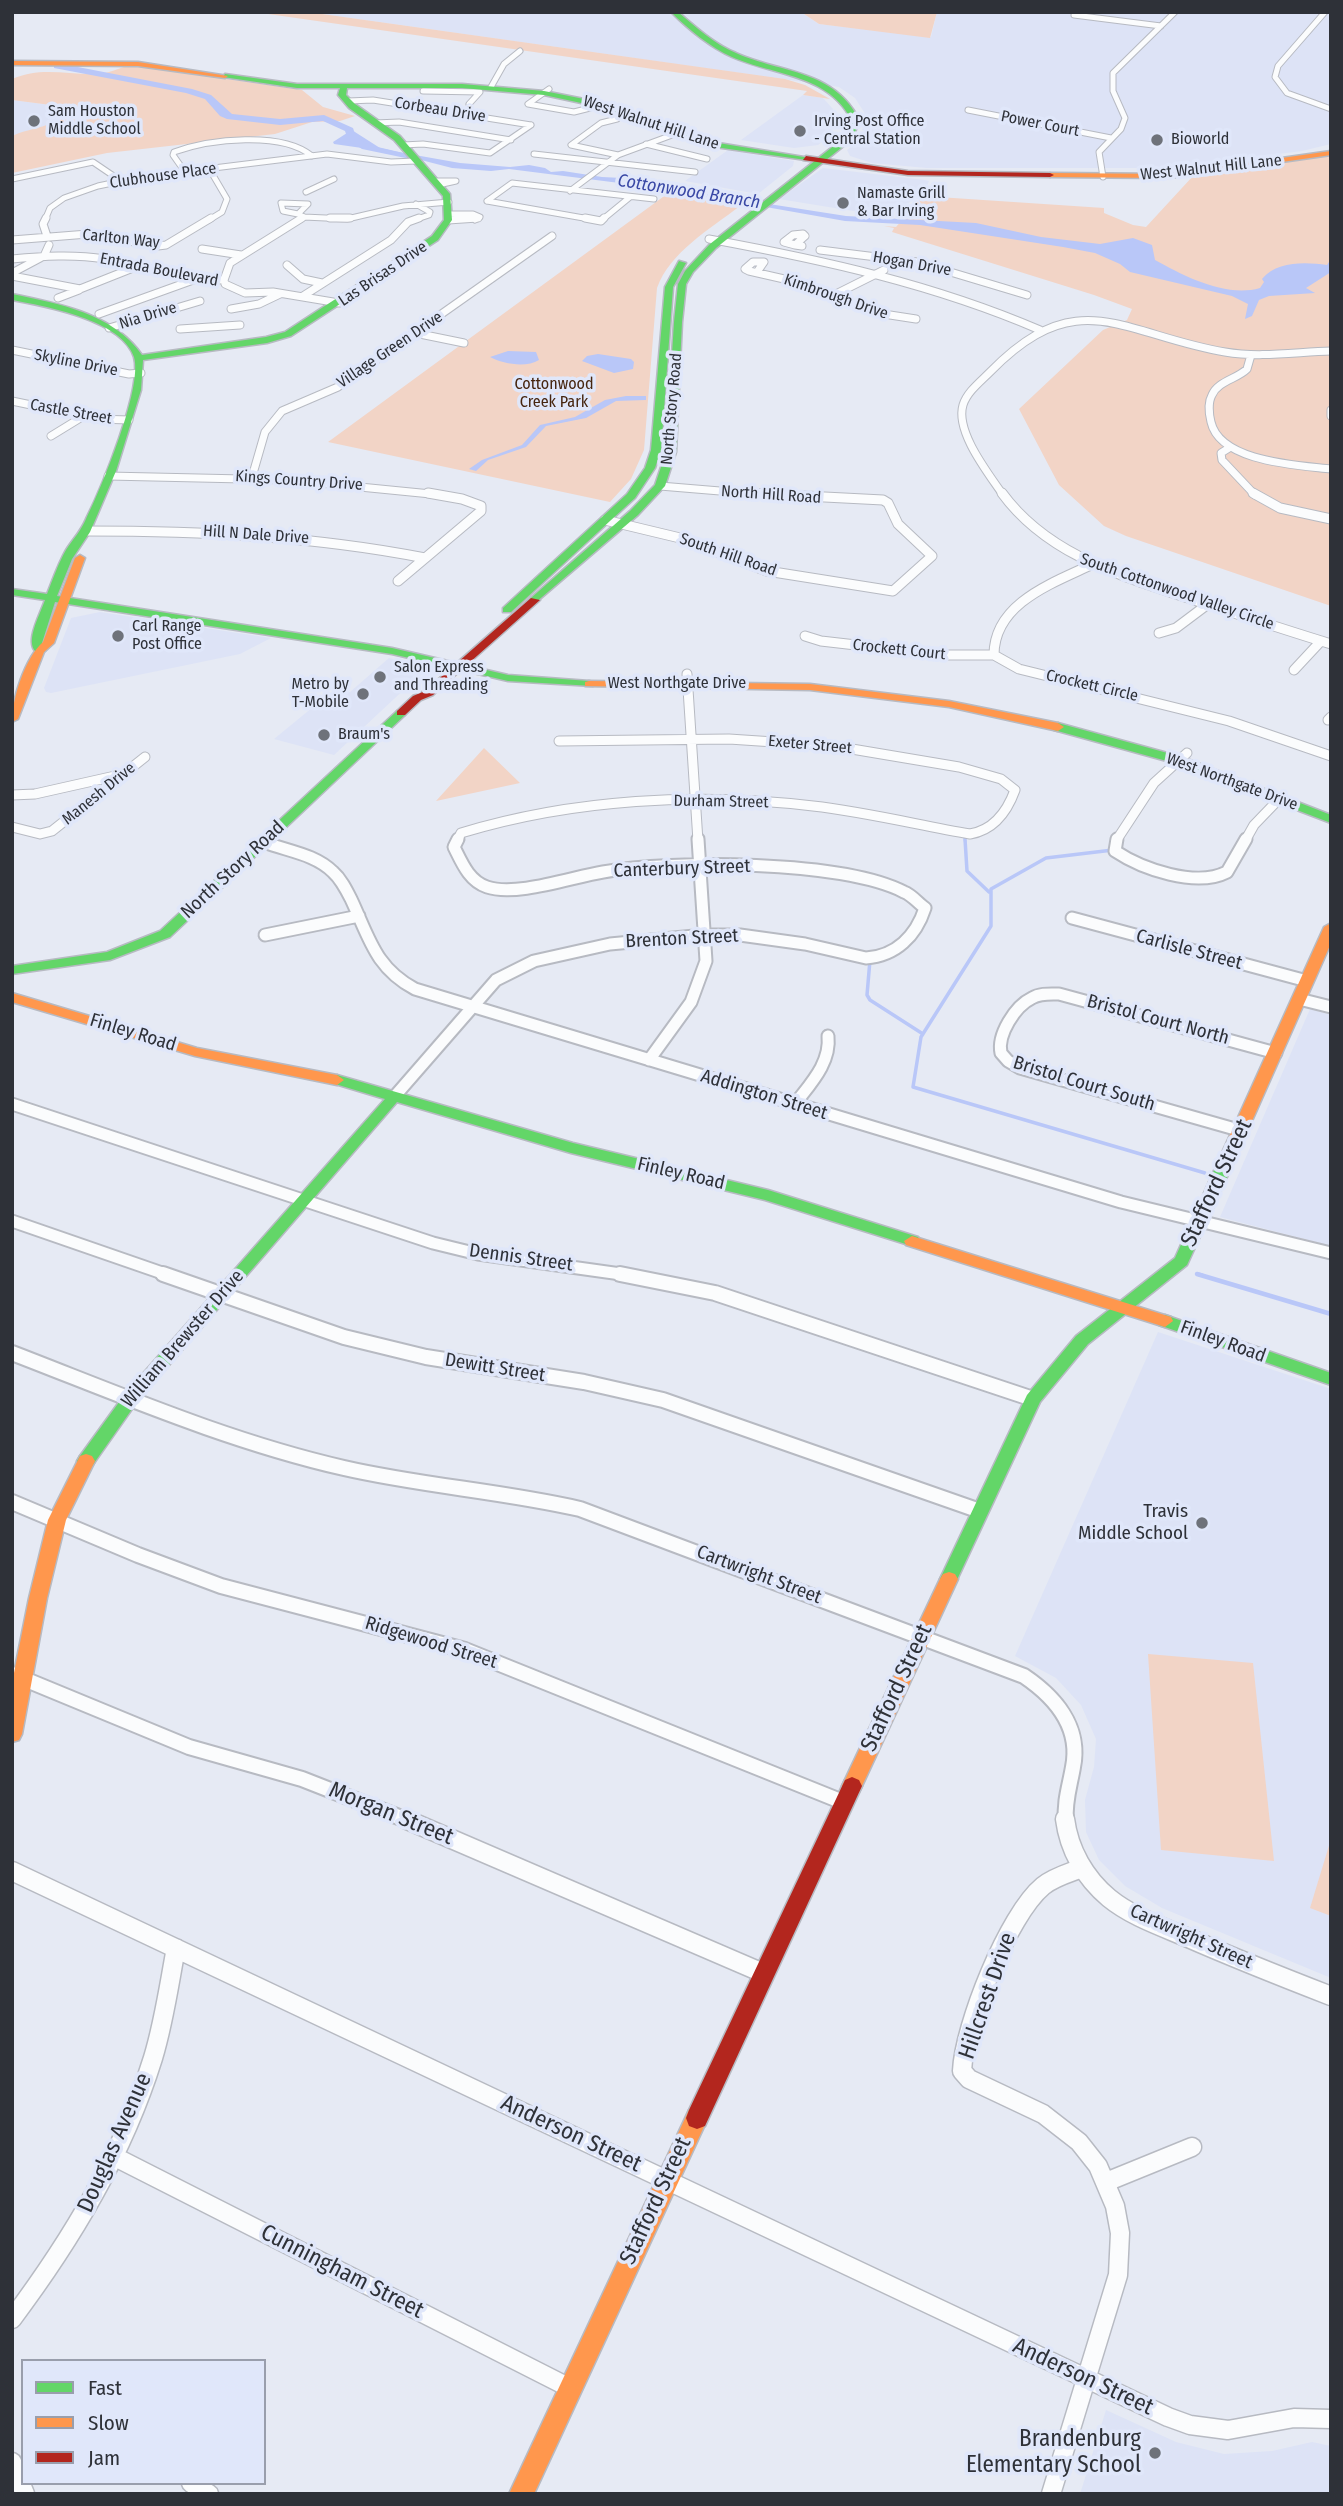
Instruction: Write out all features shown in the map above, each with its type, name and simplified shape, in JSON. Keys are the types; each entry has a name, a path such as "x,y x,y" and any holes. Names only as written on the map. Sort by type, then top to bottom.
{"main road":[{"path":"665,12 717,52 733,60 813,85"},
{"path":"674,12 727,52 813,85"},
{"name":"West Walnut Hill Lane","path":"12,62 75,60 154,65 349,92 492,85"},
{"name":"West Walnut Hill Lane","path":"349,92 492,85 606,101 639,112 679,132 784,152 810,151 822,156 836,155 855,162 923,169 1102,174"},
{"name":"North Story Road","path":"12,970 101,958 155,940 173,927 416,698 418,691 623,524 660,486 667,471 665,425 681,289 689,271 706,247 822,156 853,120 834,98 813,85"},
{"name":"West Walnut Hill Lane","path":"547,91 726,147 822,156 938,175 1102,174 1331,153"},
{"path":"349,92 375,123 412,155 436,183 447,210"},
{"path":"597,106 639,112"},
{"name":"West Walnut Hill Lane","path":"1278,159 1331,147"},
{"path":"938,175 998,171"},
{"name":"Las Brisas Drive","path":"139,362 288,334 424,247 435,238 447,210"},
{"path":"12,297 71,310 109,328 125,339 139,362 140,389 85,534 72,549 60,596 36,643 39,651 12,719"},
{"name":"North Story Road","path":"457,661 631,496 650,468 665,425"},
{"name":"West Northgate Drive","path":"12,580 60,596"},
{"name":"West Northgate Drive","path":"12,592 60,596 400,644 457,661 538,672 810,687 922,700 1182,757 1331,806"},
{"name":"West Northgate Drive","path":"1182,757 1331,819"},
{"name":"Stafford Street","path":"521,2494 1033,1399 1066,1356 1119,1307 1181,1261 1191,1245 1199,1220 1242,1131 1331,927"},
{"name":"Finley Road","path":"16,996 195,1052 293,1070 395,1096 570,1148 768,1195 1119,1307 1331,1379"},
{"name":"William Brewster Drive","path":"12,1734 18,1677 57,1520 90,1452 131,1398 395,1096"}],"street":[{"path":"1102,174 1099,152 1121,129 1125,118 1112,93 1110,84 1113,73 1175,12"},
{"path":"1325,12 1276,69 1275,77 1287,93 1331,109"},
{"path":"1074,15 1161,26"},
{"path":"492,85 507,61 520,51"},
{"path":"423,90 480,92 469,104"},
{"name":"Corbeau Drive","path":"349,92 373,100 531,125 512,140"},
{"name":"Power Court","path":"968,110 1111,138"},
{"path":"617,119 601,123 571,145 618,155"},
{"path":"375,123 399,122 512,140"},
{"path":"570,191 618,155 679,132"},
{"path":"185,172 173,155 182,149 270,139 307,150 312,156"},
{"path":"412,155 423,144 490,153 512,140"},
{"path":"645,144 707,159"},
{"path":"278,160 271,154 272,151 293,145"},
{"path":"534,154 695,172"},
{"name":"Clubhouse Place","path":"47,236 43,224 53,205 83,191 121,181 312,156 386,164 412,155"},
{"path":"12,178 93,162 121,181"},
{"name":"Carlton Way","path":"47,236 88,234 148,245 166,245 222,212 227,205 227,199 210,170"},
{"path":"306,192 334,179"},
{"path":"630,197 601,220 487,201 512,183 653,199"},
{"path":"224,281 230,263 301,216 347,219 416,204 447,210"},
{"path":"428,207 447,210"},
{"path":"303,296 391,240 408,222 429,215 428,207"},
{"path":"12,240 47,236"},
{"name":"Village Green Drive","path":"252,477 265,432 274,418 291,405 338,387 552,236"},
{"path":"12,275 44,256 49,245"},
{"name":"Hogan Drive","path":"795,245 944,268 1027,295"},
{"path":"706,247 770,249 872,277 1036,332 1067,321 1112,321 1134,325 1208,349 1251,355 1331,351"},
{"path":"706,247 804,258 880,272 961,297 1036,332"},
{"path":"202,249 241,255"},
{"path":"763,254 770,249"},
{"name":"Entrada Boulevard","path":"12,258 97,258 224,281 245,293 282,293 303,296 305,301 337,304"},
{"path":"834,295 872,277 897,259"},
{"path":"288,265 303,279 322,283"},
{"path":"845,270 852,265"},
{"path":"58,298 139,266"},
{"name":"Kimbrough Drive","path":"757,272 806,284 877,313 916,319"},
{"path":"12,275 80,289"},
{"path":"99,314 196,278"},
{"path":"230,309 259,304 282,293"},
{"name":"Nia Drive","path":"109,328 200,301"},
{"name":"Nia Drive","path":"187,306 199,328"},
{"name":"Nia Drive","path":"180,330 240,325"},
{"name":"South Cottonwood Valley Circle","path":"1036,332 968,394 961,416 963,430 998,488 1023,519 1058,546 1093,564 1326,642"},
{"path":"415,334 464,343"},
{"name":"Skyline Drive","path":"12,350 129,374 139,362"},
{"path":"1251,355 1250,364 1241,376 1214,391 1210,400 1209,425 1217,440 1229,448 1259,457 1331,469"},
{"name":"Castle Street","path":"12,401 82,417 129,420"},
{"path":"1331,410 1331,416"},
{"path":"51,436 82,417"},
{"path":"1229,448 1221,453 1222,460 1258,500 1285,511 1331,519"},
{"name":"Kings Country Drive","path":"108,476 252,477 324,481 414,492 476,503 483,508 425,558"},
{"name":"North Hill Road","path":"660,486 766,496 883,500 888,503 898,524 932,556 893,591"},
{"name":"South Hill Road","path":"605,520 680,538 767,571 893,591"},
{"name":"Hill N Dale Drive","path":"85,534 258,534 354,544 425,558"},
{"path":"398,581 425,558"},
{"path":"994,655 993,640 1015,608 1051,585 1093,564"},
{"path":"1159,633 1176,628 1208,604"},
{"name":"Crockett Court","path":"805,636 821,641 943,655 994,655"},
{"path":"1294,670 1326,642"},
{"name":"Crockett Circle","path":"994,655 1019,669 1228,721 1331,756"},
{"path":"649,1060 696,995 706,961 687,679"},
{"name":"Exeter Street","path":"559,741 691,739 834,746 928,761 992,775 1010,783 1015,790 995,823"},
{"name":"Manesh Drive","path":"12,827 45,834 61,826 145,757"},
{"path":"1182,757 1147,788 1114,847 1125,859 1204,878 1227,872 1254,825 1280,798"},
{"path":"12,795 35,794 119,776"},
{"name":"Durham Street","path":"454,847 457,837 465,831 514,819 608,804 695,800 740,800 814,806 891,818 961,834 980,834 995,823"},
{"name":"Addington Street","path":"264,842 327,866 343,884 382,968 415,989 1121,1202 1331,1253"},
{"name":"Canterbury Street","path":"454,847 469,877 480,885 495,890 619,869 700,864 759,866 846,876 901,890 920,900 925,908"},
{"name":"Brenton Street","path":"472,1007 502,976 534,961 610,944 705,935 768,939 866,958 879,958 893,953 900,946 923,916 925,908"},
{"path":"265,935 359,916"},
{"name":"Carlisle Street","path":"1072,918 1307,981"},
{"name":"Bristol Court North","path":"1039,994 1069,996 1276,1053"},
{"name":"Bristol Court South","path":"1039,994 1020,1006 1000,1042 1001,1053 1013,1065 1242,1131"},
{"path":"1299,999 1331,1007"},
{"name":"William Brewster Drive","path":"395,1096 472,1007"},
{"path":"795,1104 828,1055 831,1046 828,1037"},
{"name":"Dennis Street","path":"12,1104 393,1231 478,1254 597,1269 715,1293 1033,1399"},
{"name":"Dewitt Street","path":"12,1221 317,1329 385,1348 584,1382 663,1400 980,1511"},
{"name":"Cartwright Street","path":"12,1353 239,1438 341,1467 394,1479 551,1502 580,1509 1024,1676 1037,1684 1062,1710 1070,1725 1075,1748 1065,1813 1069,1835 1082,1868 1103,1893 1137,1915 1331,1996"},
{"name":"Ridgewood Street","path":"12,1502 220,1586 465,1650 843,1802"},
{"name":"Morgan Street","path":"18,1677 189,1747 302,1779 378,1807 763,1973"},
{"name":"Hillcrest Drive","path":"1051,2494 1118,2275 1119,2233 1115,2206 1098,2166 1079,2142 1043,2114 969,2079 961,2064 963,2052 1019,1912 1042,1887 1056,1878 1082,1868"},
{"name":"Anderson Street","path":"12,1871 1087,2379 1190,2425 1227,2430 1294,2418 1331,2419"},
{"name":"Douglas Avenue","path":"12,2319 79,2224 115,2157 153,2058 176,1948"},
{"path":"1106,2182 1192,2147"},
{"name":"Cunningham Street","path":"115,2157 570,2388"}],"shaded area":[{"path":"308,12 801,12 819,24 931,37 937,12 1331,12 1331,144 1302,151 1168,168 927,168 872,163 850,156 847,150 869,131 862,130 866,119 855,98 839,87"},
{"path":"803,95 823,98 833,109 832,134 818,145 794,148 741,140"},
{"name":"Sam Houston Middle School","path":"12,100 66,107 69,111 49,125 12,136"},
{"path":"728,150 794,161 793,166 758,194 685,181"},
{"path":"823,168 929,181 923,195 884,216 779,199"},
{"path":"100,612 271,638 240,654 46,692 44,688 71,618"},
{"path":"389,658 419,665 425,670 334,755 274,739 335,689 350,692"},
{"path":"1310,1009 1331,1015 1331,1246 1220,1217"},
{"name":"Travis Middle School","path":"1158,1332 1331,1389 1331,1978 1162,1908 1125,1886 1099,1860 1086,1832 1085,1800 1094,1767 1096,1739 1081,1705 1056,1678 1015,1656"},
{"name":"Brandenburg Elementary School","path":"1106,2410 1176,2442 1224,2454 1272,2451 1312,2442 1331,2446 1331,2494 1080,2494"}],"green space":[{"path":"254,12 308,12 785,79 805,85 830,99 803,95 807,91"},
{"path":"801,12 937,12 930,38 819,24"},
{"path":"130,65 302,90 323,107 355,116 340,121 312,122 275,134 107,153 12,173 12,136 57,121 69,111 66,107 12,100 12,79 44,72 101,74"},
{"path":"1331,155 1331,606 1126,536 1104,526 1059,485 1019,409 1103,330 1127,320 1132,309 892,232 894,228 884,226 896,227 923,196 1104,208 1104,213 1133,225 1146,227 1193,176"},
{"name":"Cottonwood Creek Park","path":"667,194 740,206 681,252 663,275 657,288 644,450 631,479 610,502 328,442"},
{"path":"484,748 520,783 436,801"},
{"path":"1148,1654 1253,1663 1274,1861 1161,1850"},
{"path":"1331,1839 1331,1916 1310,1908"}],"water":[{"path":"344,125 380,148 460,163 510,167 529,165 551,172 642,179 645,183 680,186 659,188 509,169 491,171 452,168 390,152 334,144 333,142 347,133 353,133 339,126"},
{"path":"680,186 692,192 846,216 976,223 1041,237 1100,244 1133,238 1152,245 1155,260 1166,266 1192,279 1233,290 1260,288 1264,282 1262,279 1268,273 1292,264 1327,265 1331,259 1331,272 1306,288 1315,293 1269,296 1259,300 1252,316 1245,319 1248,304 1232,296 1130,272 1120,264 1095,253 920,225 845,221 681,192"},
{"path":"508,351 536,352 539,360 528,364 514,364 490,357"},
{"path":"598,354 631,359 634,362 633,369 614,373 582,361 587,356"},
{"path":"646,396 646,400 616,401 586,418 546,426 526,447 488,460 476,471 469,469 482,460 522,445 540,425 575,417 605,400"}],"waterway":[{"name":"Cottonwood Branch","path":"57,66 189,91 208,97 223,114 230,117 280,122 324,118 350,130 351,138 366,147 420,158"},
{"name":"Cottonwood Branch","path":"642,184 672,186 687,193 706,195"},
{"path":"965,834 965,839"},
{"path":"965,839 967,871 989,892"},
{"path":"923,1034 991,926 991,889 1046,858 1113,850"},
{"path":"870,960 867,995 870,1000 923,1034"},
{"path":"923,1034 913,1087 1205,1173"},
{"path":"1202,1275 1197,1274 1331,1314"}],"traffic: fast":[{"path":"535,600 634,513 660,486 671,452 678,322 682,284 689,271 713,246 848,138 856,121 837,94 822,84 736,56 704,36 674,12"},
{"path":"225,76 297,86 462,86 544,93 611,107 675,133 711,144 806,158"},
{"path":"139,358 267,340 288,334 435,238 448,220 447,196 397,138 352,106 342,95 344,87"},
{"path":"507,610 631,496 650,468 656,450 669,287 682,263"},
{"path":"12,297 64,309 100,322 129,343 138,356 136,390 121,444 92,518 62,570 36,643 39,651"},
{"path":"12,592 392,651 508,678 589,684"},
{"path":"12,970 110,956 165,934 401,713"},
{"path":"1058,727 1178,760 1331,819"},
{"path":"337,1080 571,1148 768,1195 912,1241"},
{"path":"86,1461 131,1398 395,1096"},
{"path":"949,1579 1033,1399 1082,1340 1181,1261 1224,1166"},
{"path":"1165,1321 1331,1379"}],"traffic: slow":[{"path":"12,63 138,64 225,76"},
{"path":"1050,175 1169,176 1331,153"},
{"path":"12,719 39,651 48,643 80,558"},
{"path":"589,684 810,687 949,704 1058,727"},
{"path":"1224,1166 1331,927"},
{"path":"12,997 195,1052 337,1080"},
{"path":"912,1241 1165,1321"},
{"path":"12,1734 38,1598 57,1520 86,1461"},
{"path":"852,1786 949,1579"},
{"path":"521,2494 697,2118"}],"traffic: jam":[{"path":"806,158 908,173 1050,175"},
{"path":"401,713 417,698 429,693 535,600"},
{"path":"697,2118 852,1786"}],"place":[{"name":"Sam Houston Middle School","path":"34,121"},
{"name":"Irving Post Office - Central Station","path":"800,131"},
{"name":"Bioworld","path":"1157,140"},
{"name":"Namaste Grill & Bar Irving","path":"843,203"},
{"name":"Carl Range Post Office","path":"118,636"},
{"name":"Salon Express and Threading","path":"380,677"},
{"name":"Metro by T-Mobile","path":"363,694"},
{"name":"Braum's","path":"324,735"},
{"name":"Travis Middle School","path":"1202,1523"},
{"name":"Brandenburg Elementary School","path":"1155,2453"}]}
